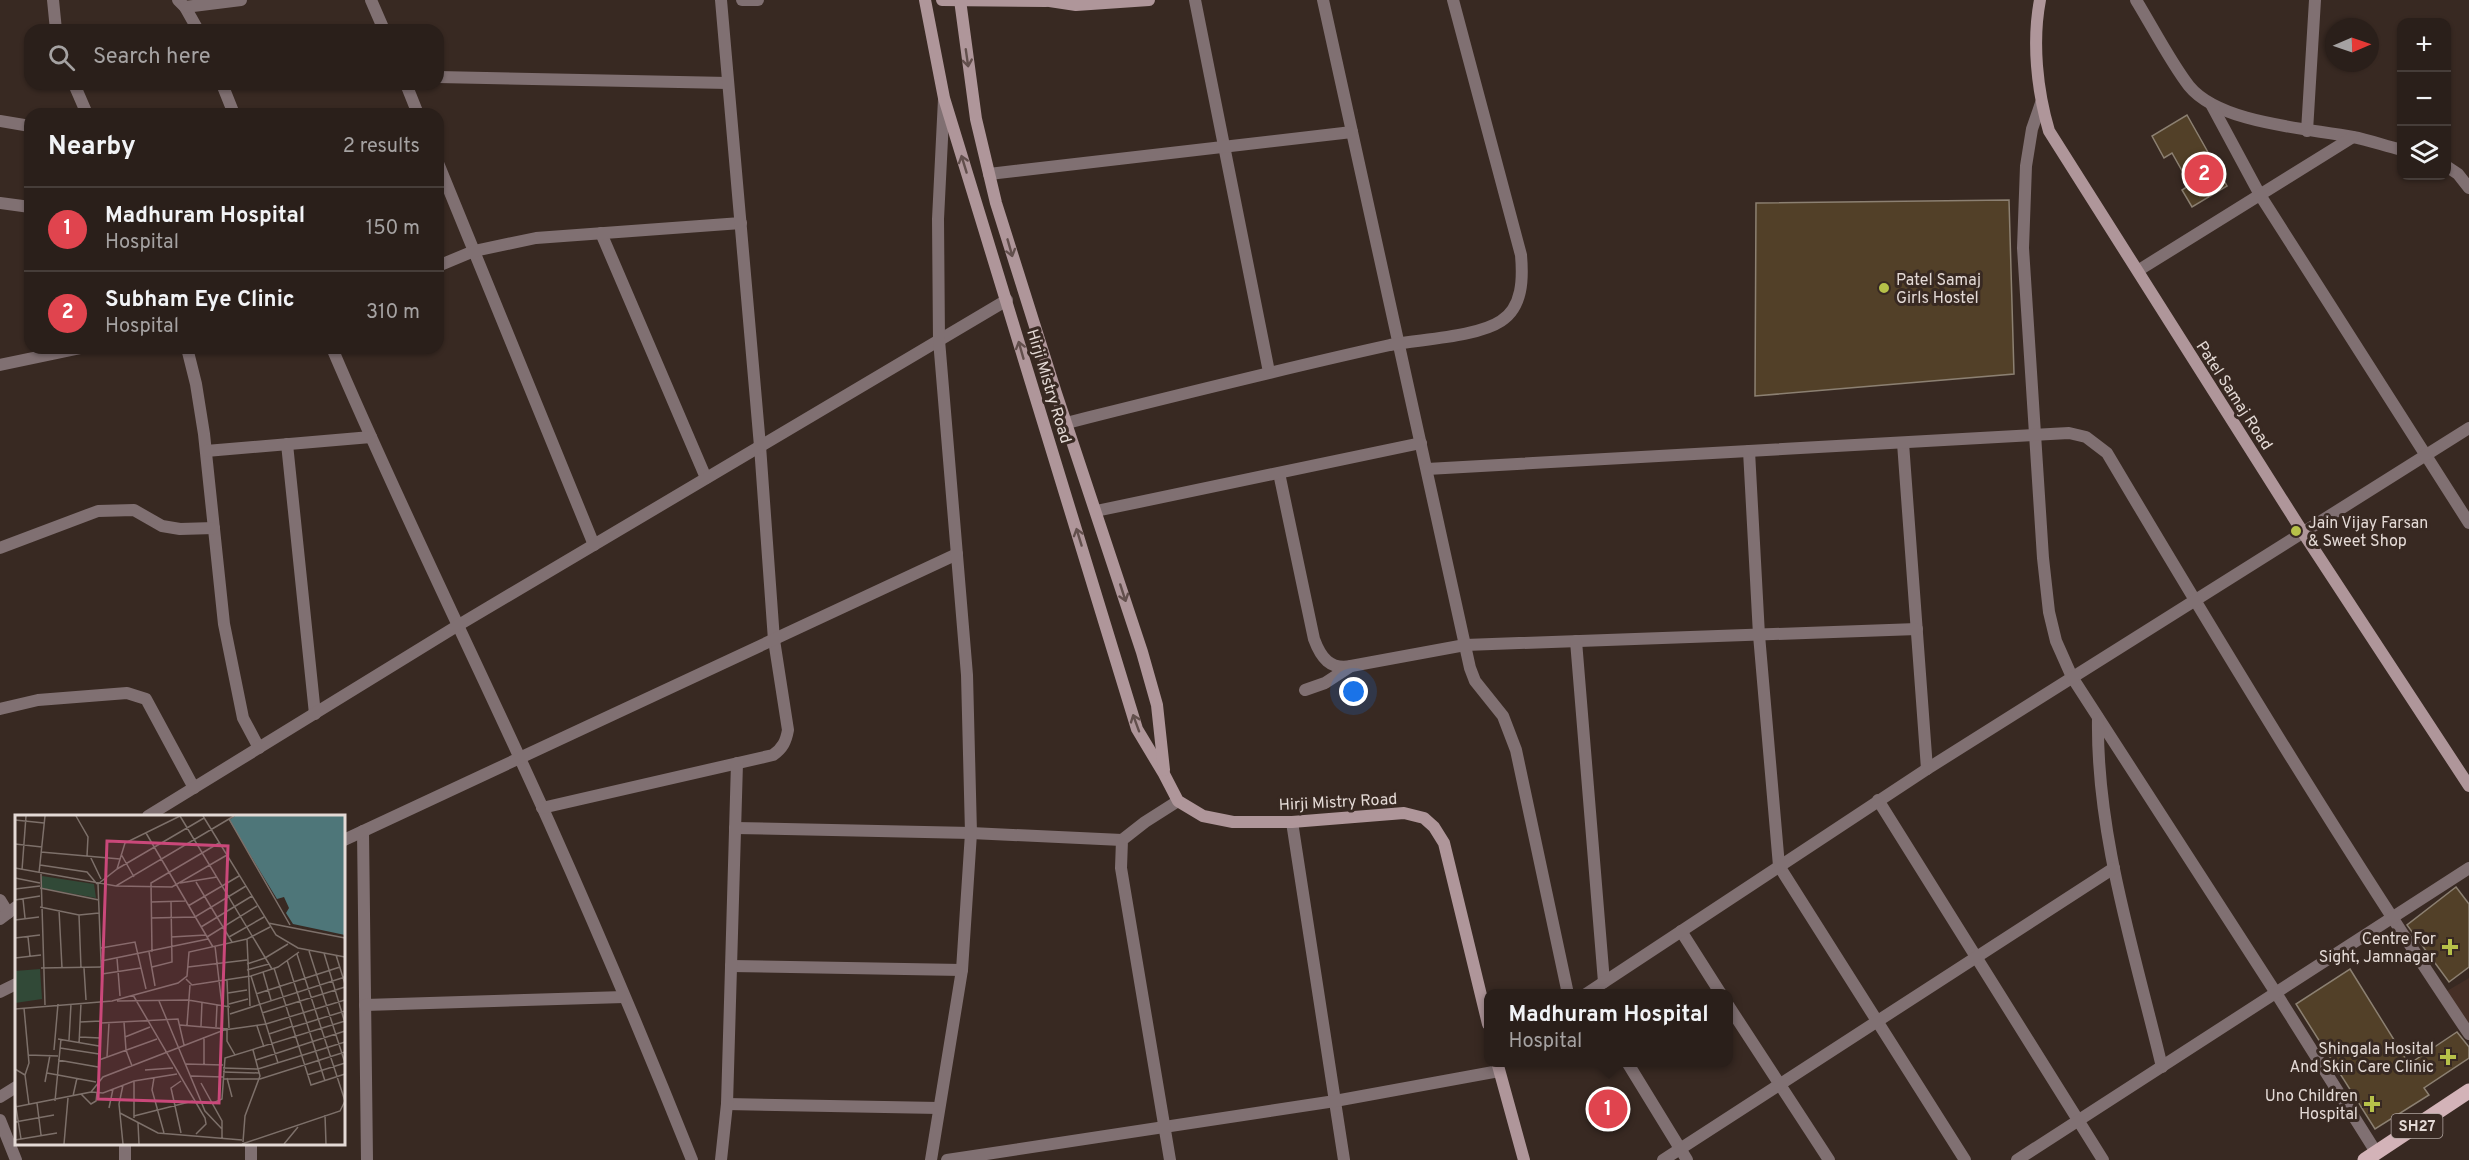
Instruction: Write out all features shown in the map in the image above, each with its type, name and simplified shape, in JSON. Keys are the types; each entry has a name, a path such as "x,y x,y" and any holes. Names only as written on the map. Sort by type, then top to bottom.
{"main road":[{"name":"Hirji Mistry Road","path":"925,0 944,98 1137,729 1178,801 1203,816 1233,822 1292,822 1404,813 1425,818 1444,843 1484,1008"},
{"path":"942,0 1045,1 1076,5 1149,0"},
{"name":"Hirji Mistry Road","path":"960,0 976,118 989,174 1017,274 1096,511 1157,705 1164,774"},
{"name":"Patel Samaj Road","path":"2040,0 2037,58 2041,103 2049,131 2139,270 2182,344 2469,786"},
{"path":"1498,1067 1524,1160"},
{"name":"SH27","path":"2371,1156 2469,1091"}],"street":[{"path":"53,0 55,24"},
{"path":"194,24 181,4 241,0"},
{"path":"371,0 381,24"},
{"path":"542,808 773,755 781,750 787,739 788,730 774,640 760,446 721,0"},
{"path":"742,0 758,0"},
{"path":"1195,0 1269,372"},
{"path":"1323,0 1466,645 1475,681 1503,716 1516,750 1567,989"},
{"path":"1066,423 1269,372 1399,344 1483,330 1503,321 1516,306 1523,279 1521,255 1453,0"},
{"path":"2136,0 2190,87 2211,104 2231,113 2307,131 2353,137 2397,149"},
{"path":"2307,131 2315,0"},
{"path":"444,77 728,82"},
{"path":"77,90 84,108"},
{"path":"224,90 232,108"},
{"path":"408,90 416,108"},
{"path":"931,1160 962,969 971,833 967,675 939,340 938,219 944,98"},
{"path":"2041,103 2032,129 2026,166 2023,248 2049,612 2056,641 2072,677 2276,993 2371,1156"},
{"path":"2211,104 2260,195 2469,523"},
{"path":"0,121 24,125"},
{"path":"989,174 1352,132"},
{"path":"2139,270 2353,137"},
{"path":"2451,169 2469,188"},
{"path":"444,178 594,544"},
{"path":"0,203 24,206"},
{"path":"444,264 474,251 536,238 741,223"},
{"path":"601,233 706,478"},
{"path":"150,815 457,626 1007,300"},
{"path":"0,365 52,354"},
{"path":"188,354 196,384 206,452 224,624 243,718 259,748"},
{"path":"335,354 602,940 692,1160"},
{"path":"1593,989 1878,800 2469,428"},
{"path":"1427,468 2069,433 2086,437 2107,453 2194,600 2391,918 2469,1034"},
{"path":"206,452 371,437"},
{"path":"1096,511 1421,443"},
{"path":"1904,443 1927,769"},
{"path":"286,444 315,714"},
{"path":"1749,451 1759,635 1779,866 1965,1160"},
{"path":"1279,473 1314,639 1321,657 1332,666 1352,666 1466,645 1917,629"},
{"path":"0,548 98,511 134,510 162,526 180,529 214,528"},
{"path":"345,840 957,554"},
{"path":"1576,641 1604,982"},
{"path":"1305,690 1325,683 1352,666"},
{"path":"0,709 38,700 127,693 139,696 146,699 194,788"},
{"path":"2098,717 2099,784 2114,868 2162,1067"},
{"path":"721,1160 727,1104 737,763"},
{"path":"1878,800 2103,1160"},
{"path":"735,828 971,833 1122,840 1144,822 1178,801"},
{"path":"1292,822 1344,1160"},
{"path":"363,831 367,1160"},
{"path":"1122,840 1121,868 1131,935 1170,1160"},
{"path":"1663,1160 1683,1155 1779,1085 2114,868"},
{"path":"2017,1160 2469,868"},
{"path":"0,900 8,913"},
{"path":"1682,931 1718,989"},
{"path":"731,966 962,969"},
{"path":"0,992 15,984"},
{"path":"365,1005 624,997"},
{"path":"1733,1013 1829,1160"},
{"path":"947,1160 1335,1101 1498,1067"},
{"path":"1630,1067 1683,1155"},
{"path":"0,1097 15,1088"},
{"path":"727,1104 939,1108"},
{"path":"0,1120 16,1160"},
{"path":"124,1145 125,1160"}],"shaded area":[{"path":"2469,978 2469,1028 2447,991"}],"building":[{"path":"2187,115 2227,186 2192,207 2182,190 2190,185 2172,153 2164,158 2152,136"},
{"name":"Patel Samaj Girls Hostel","path":"2009,200 2014,374 1755,396 1756,203"},
{"path":"2456,887 2469,904 2469,967 2449,982 2407,925"},
{"path":"2350,969 2409,1064 2457,1032 2469,1047 2469,1058 2424,1088 2429,1095 2375,1129 2296,1004"}],"place":[{"name":"Subham Eye Clinic","path":"2204,174"},
{"name":"Patel Samaj Girls Hostel","path":"1884,288"},
{"name":"Jain Vijay Farsan & Sweet Shop","path":"2296,531"},
{"name":"Centre For Sight, Jamnagar","path":"2450,947"},
{"name":"Shingala Hosital And Skin Care Clinic","path":"2448,1057"},
{"name":"Uno Children Hospital","path":"2372,1104"},
{"name":"Madhuram Hospital","path":"1608,1109"}]}
